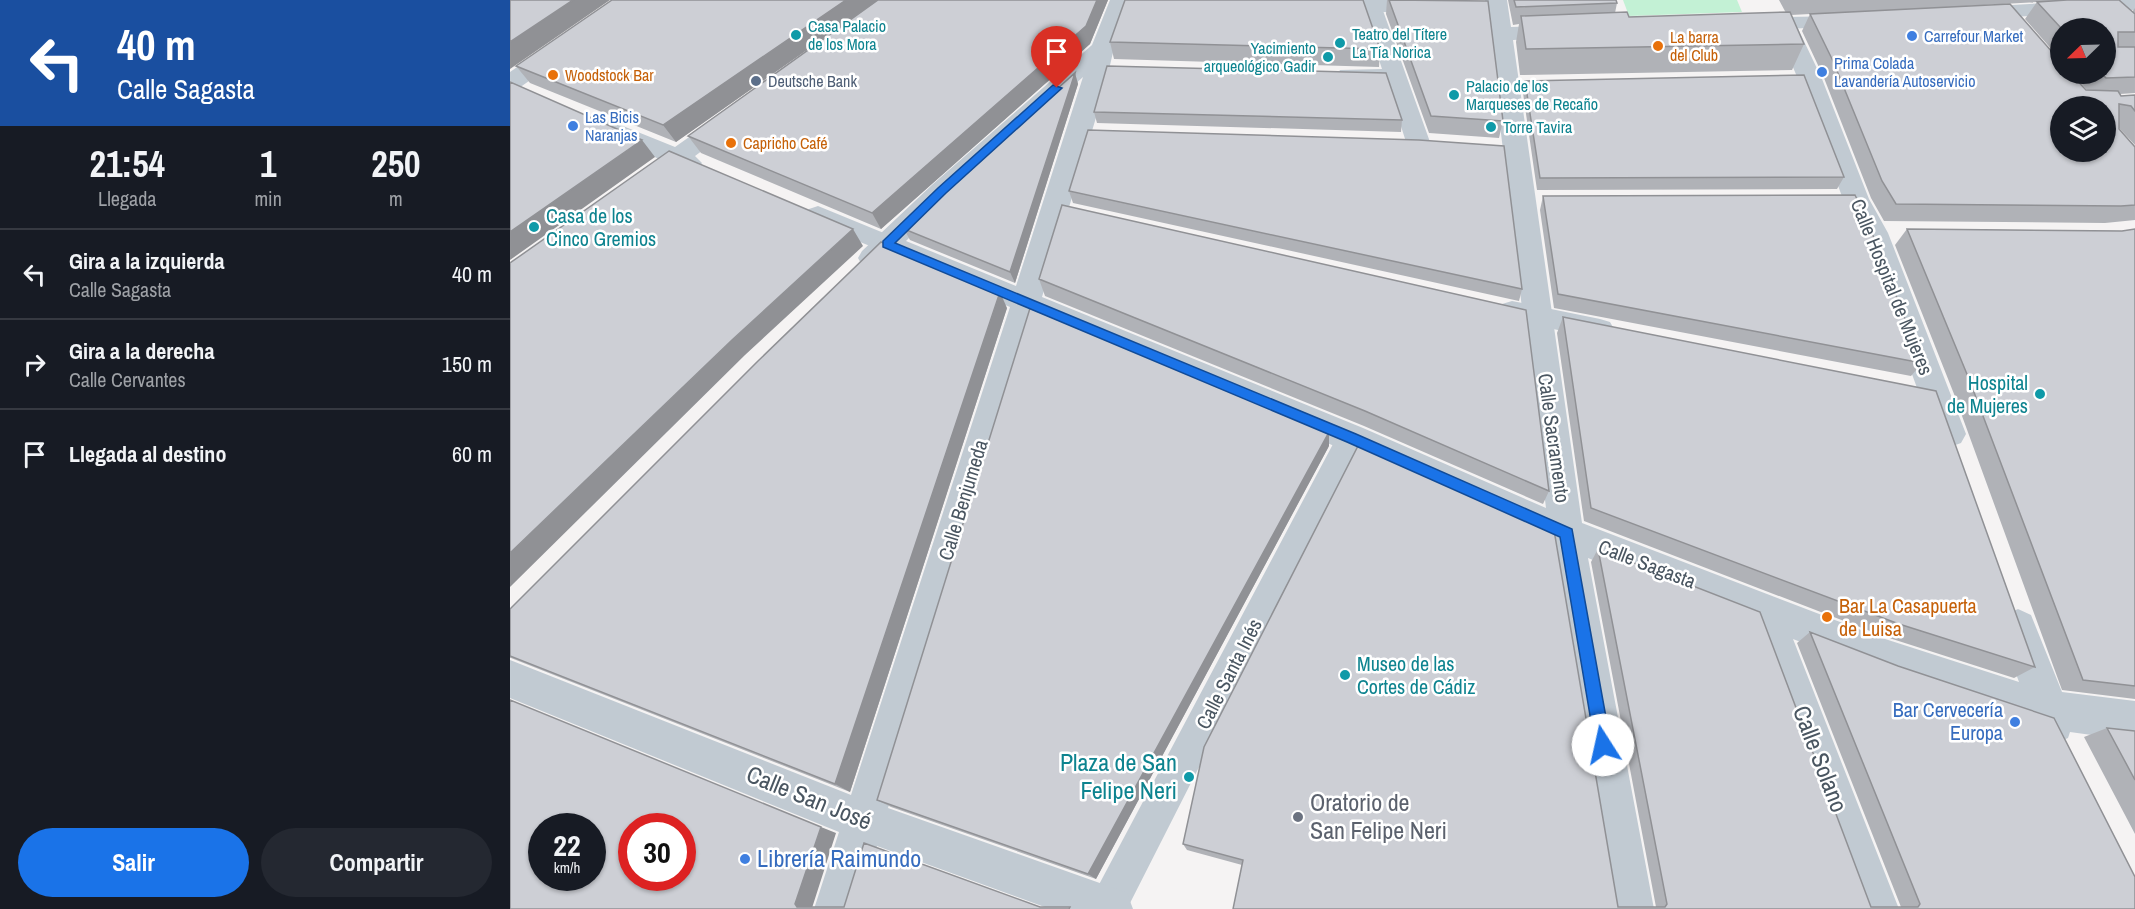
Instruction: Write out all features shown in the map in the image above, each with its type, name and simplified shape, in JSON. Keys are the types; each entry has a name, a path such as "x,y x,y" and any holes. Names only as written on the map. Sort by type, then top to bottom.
{"street":[{"path":"517,87 629,0"},
{"name":"Calle Benjumeda","path":"836,909 1025,303 1066,211 1090,132 1102,69 1120,0"},
{"path":"1262,0 1370,2 1451,8"},
{"path":"1370,2 1396,76 1429,142 1394,141"},
{"path":"1959,14 2011,19 2108,5 2135,4"},
{"path":"2108,5 2128,25"},
{"path":"1474,8 1581,31"},
{"name":"Calle Sacramento","path":"1498,14 1520,84 1506,148 1535,200 1538,317 1566,533 1632,909"},
{"path":"1751,24 1869,20"},
{"name":"Calle Hospital de Mujeres","path":"1785,23 1798,79 1844,199 1885,233 1936,395 1960,462"},
{"path":"1057,88 1102,69"},
{"path":"850,279 942,190 1057,88 1102,69"},
{"path":"1327,74 1396,76"},
{"path":"630,190 743,109"},
{"path":"583,116 710,171"},
{"name":"Calle Sagasta","path":"798,207 1351,438 1566,533 1882,656 2047,710 2135,721"},
{"path":"1491,307 1620,333"},
{"path":"1901,388 1936,395"},
{"name":"Calle Santa Inés","path":"1108,908 1351,438"},
{"path":"2007,597 2047,710 2073,761"},
{"name":"Calle Solano","path":"1763,608 1877,909"},
{"name":"Calle San José","path":"510,679 862,820 1108,908"}],"green space":[{"path":"1623,0 1737,0 1742,12 1629,16"}],"building":[{"path":"510,0 573,0 510,42"},
{"path":"612,0 846,0 663,125 516,66"},
{"path":"878,0 1097,0 1086,26 872,213 688,136"},
{"path":"1125,0 1363,0 1380,49 1110,42"},
{"path":"1389,0 1488,1 1503,121 1431,116"},
{"path":"1514,0 1616,0 1617,3 1516,7"},
{"path":"2119,0 2135,14 2135,32 2118,32 2118,47 2135,47 2135,77 2116,78 2116,18 2052,18 2037,2"},
{"path":"2010,4 2050,49 2050,84 2080,84 2086,90 2118,91 2121,96 2135,95 2135,111 2131,106 2119,104 2119,129 2135,147 2135,205 1896,204 1882,181 1833,61 1810,14"},
{"path":"1627,12 1629,17 1790,12 1804,44 1526,49 1521,16"},
{"path":"1107,66 1386,73 1402,120 1094,112"},
{"path":"1075,73 1010,272 904,229 948,186"},
{"path":"1804,75 1844,177 1540,178 1525,81"},
{"path":"510,82 642,140 510,232"},
{"path":"1088,130 1419,140 1504,146 1522,289 1069,191"},
{"path":"669,151 853,229 732,340 510,553 510,263"},
{"path":"1855,195 1867,220 1922,363 1558,294 1543,196"},
{"path":"1062,205 1526,310 1549,491 1365,411 1039,279"},
{"path":"1907,229 2122,231 2135,229 2135,686 2083,680 1969,379"},
{"path":"881,242 1000,292 835,784 510,656 510,609 758,361"},
{"path":"1031,305 1329,432 1088,874 877,800"},
{"path":"1563,317 1936,391 2035,667 1899,624 1591,508"},
{"path":"1359,444 1554,530 1618,907 1665,907 1667,904 1598,549 1760,612 1871,907 1918,907 1920,904 1810,632 1898,666 2054,718 2135,877 2135,909 1233,909 1243,860 1183,844 1204,747"},
{"path":"510,700 821,827 795,904 797,907 844,907 864,843 1040,907 1070,907 1069,909 510,909"},
{"path":"2107,728 2135,731 2135,780"}],"place":[{"name":"Casa Palacio de los Mora","path":"796,35"},
{"name":"Carrefour Market","path":"1912,36"},
{"name":"Teatro del Títere La Tía Norica","path":"1340,43"},
{"name":"La barra del Club","path":"1658,46"},
{"name":"Yacimiento arqueológico Gadir","path":"1328,57"},
{"name":"Prima Colada Lavandería Autoservicio","path":"1822,72"},
{"name":"Woodstock Bar","path":"553,75"},
{"name":"Deutsche Bank","path":"756,81"},
{"name":"Palacio de los Marqueses de Recaño","path":"1454,95"},
{"name":"Las Bicis Naranjas","path":"573,126"},
{"name":"Torre Tavira","path":"1491,127"},
{"name":"Capricho Café","path":"731,143"},
{"name":"Casa de los Cinco Gremios","path":"534,227"},
{"name":"Hospital de Mujeres","path":"2040,394"},
{"name":"Bar La Casapuerta de Luisa","path":"1827,617"},
{"name":"Museo de las Cortes de Cádiz","path":"1345,675"},
{"name":"Bar Cervecería Europa","path":"2015,722"},
{"name":"Plaza de San Felipe Neri","path":"1189,777"},
{"name":"Oratorio de San Felipe Neri","path":"1298,817"},
{"name":"Librería Raimundo","path":"745,859"}],"route":[{"path":"1057,88 942,190 887,244 1351,438 1566,533 1603,745"}]}
